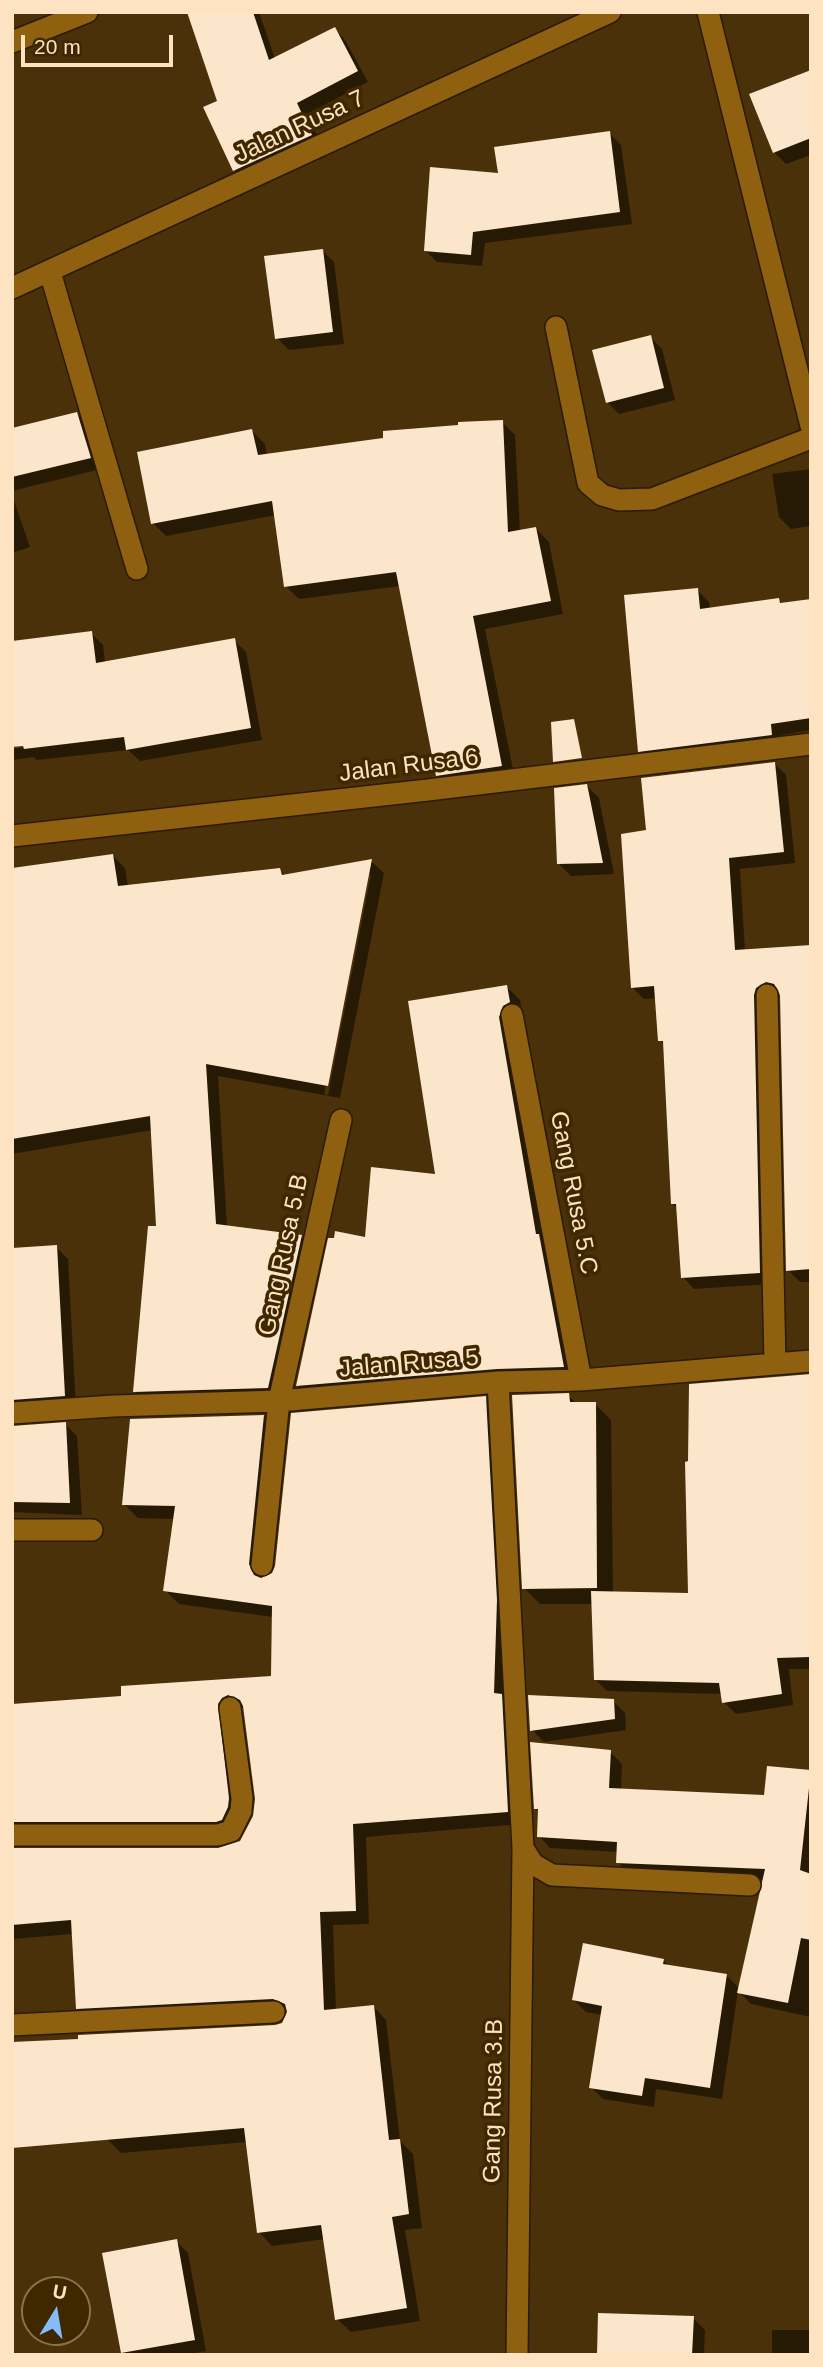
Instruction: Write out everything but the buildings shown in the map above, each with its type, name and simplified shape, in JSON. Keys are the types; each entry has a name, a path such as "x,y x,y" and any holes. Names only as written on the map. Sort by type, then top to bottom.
{"street":[{"path":"12,42 87,12"},
{"name":"Jalan Rusa 7","path":"12,288 610,12"},
{"path":"714,14 811,426"},
{"path":"50,272 137,569"},
{"path":"556,327 589,483 602,495 619,500 652,499 811,438"},
{"name":"Jalan Rusa 6","path":"12,836 442,789 811,744"},
{"path":"767,995 775,1363"},
{"name":"Gang Rusa 5.C","path":"512,1016 581,1380"},
{"name":"Gang Rusa 5.B","path":"262,1565 279,1401 341,1120"},
{"name":"Jalan Rusa 5","path":"12,1413 113,1406 279,1401 498,1382 581,1380 811,1361"},
{"name":"Gang Rusa 3.B","path":"498,1382 523,1848 517,2355"},
{"path":"12,1530 92,1530"},
{"path":"12,1835 218,1835 231,1831 241,1811 242,1798 230,1709"},
{"path":"523,1848 533,1864 552,1875 750,1885"},
{"path":"12,2025 274,2012"}]}
